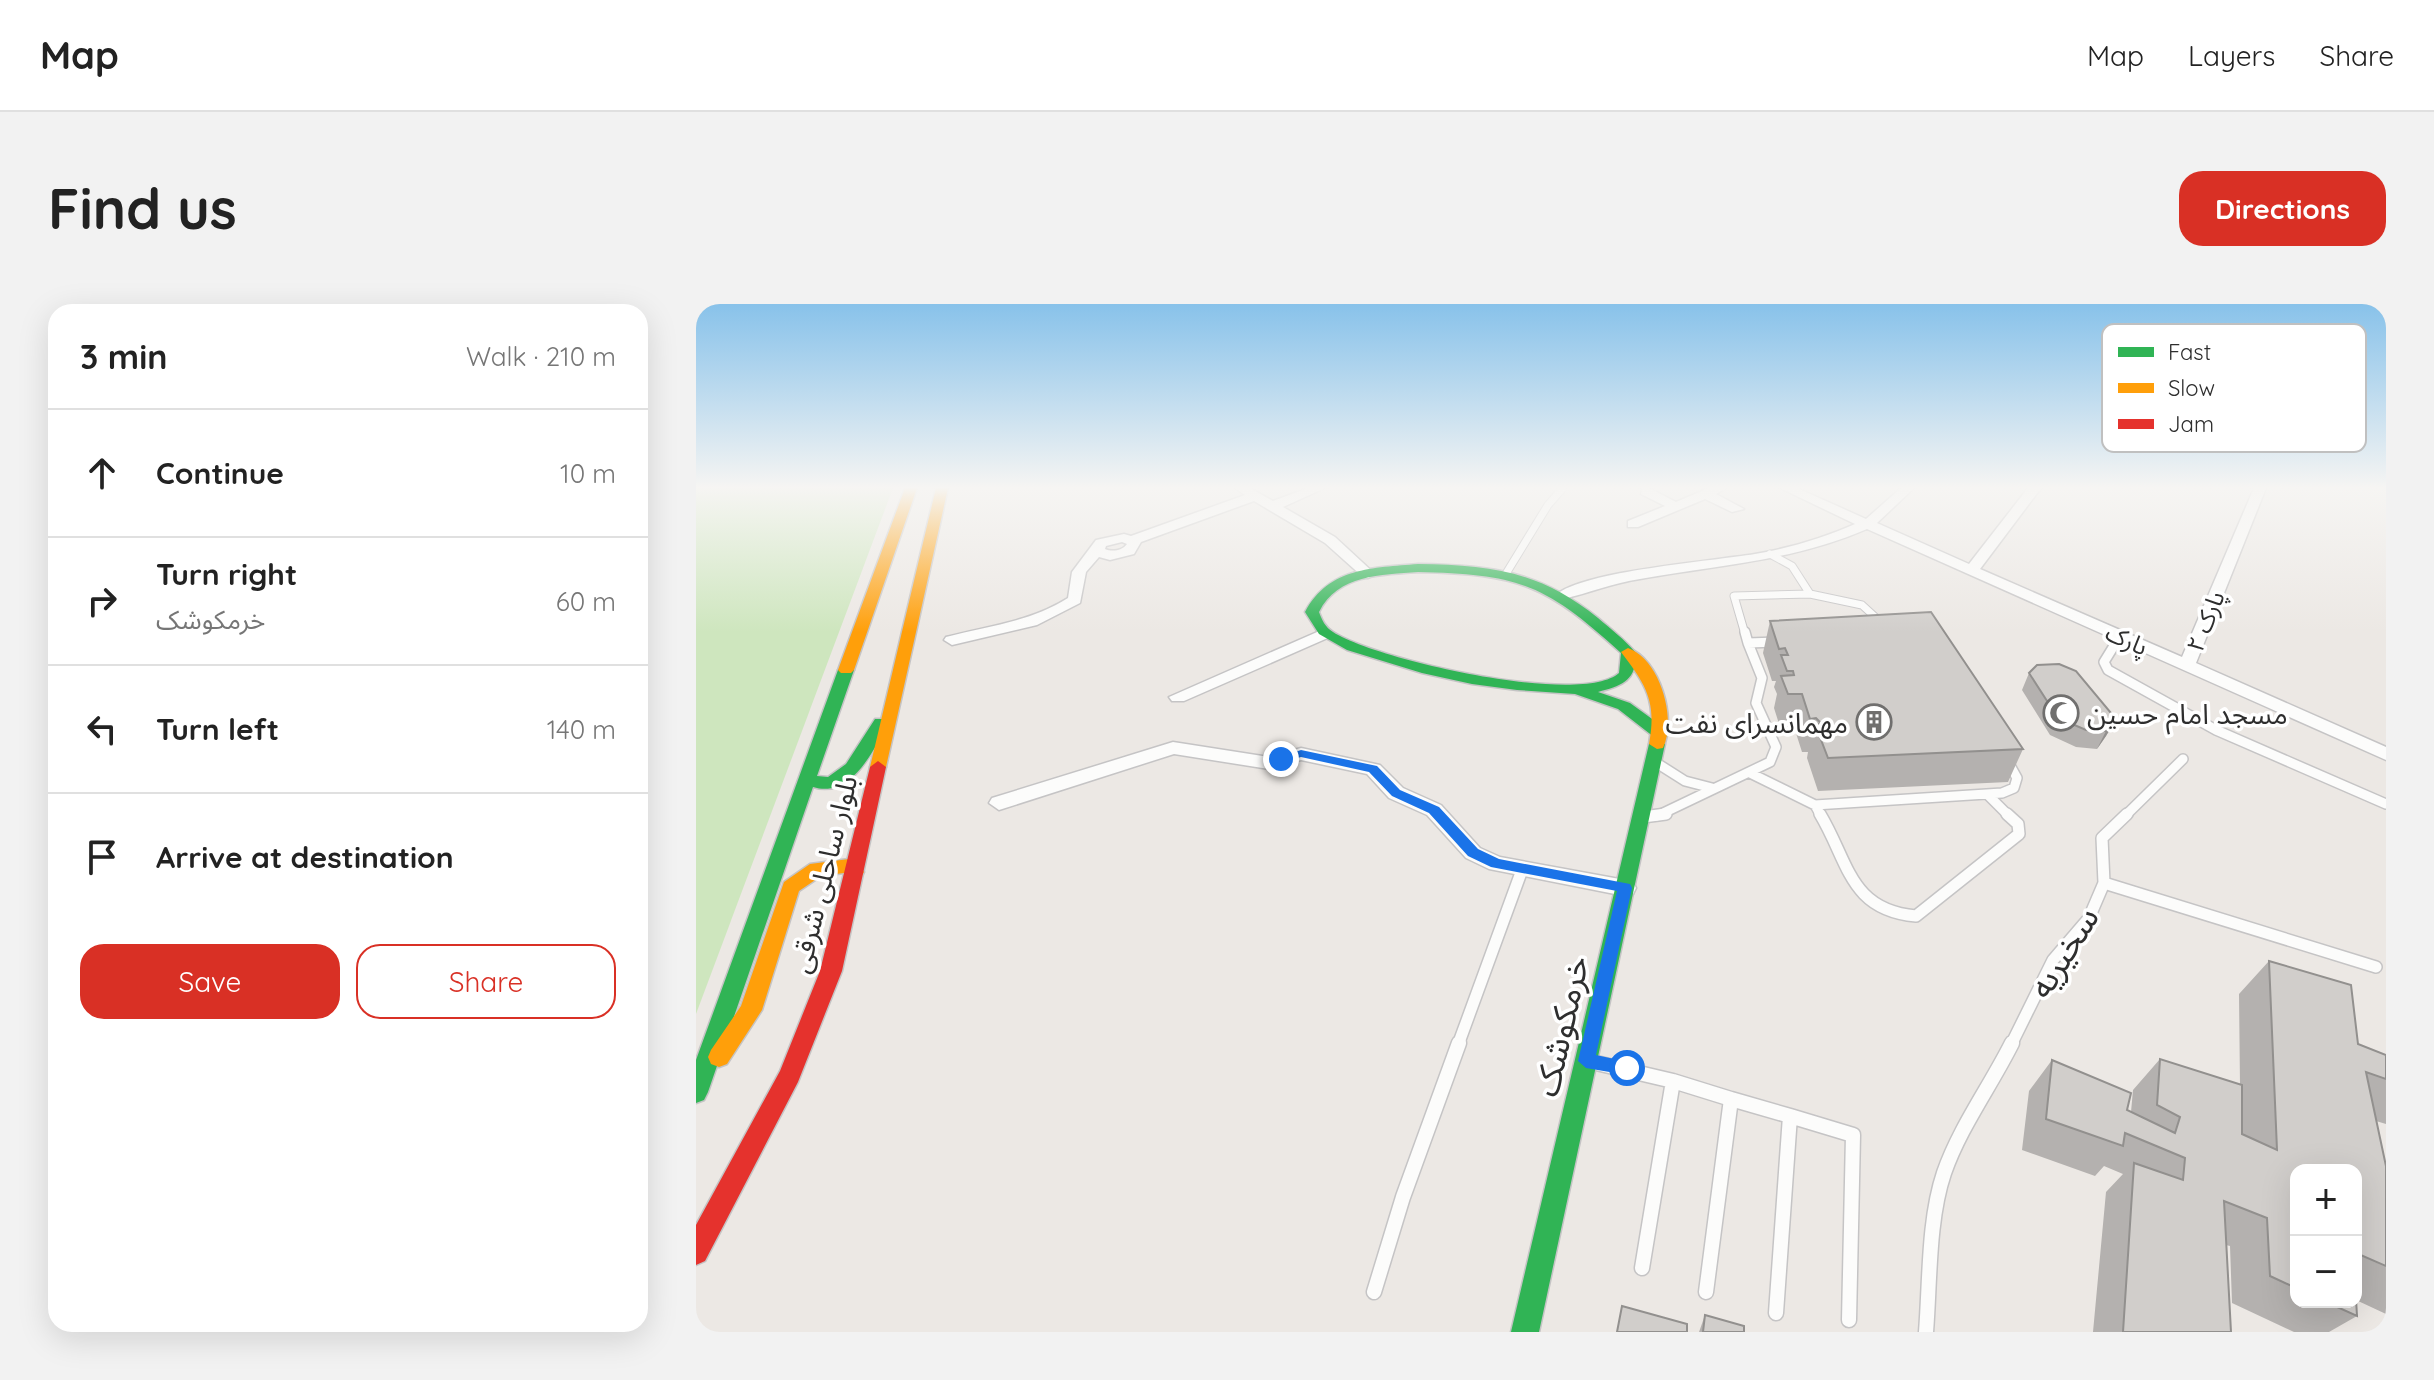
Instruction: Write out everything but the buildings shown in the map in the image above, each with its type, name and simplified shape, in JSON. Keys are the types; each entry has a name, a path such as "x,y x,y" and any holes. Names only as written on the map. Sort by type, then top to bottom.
{"main road":[{"name":"بلوار ساحلی شرقی","path":"698,1089 760,905 894,536"},
{"name":"بلوار ساحلی شرقی","path":"696,1252 790,1075 831,971 931,536"},
{"name":"خرمکوشک","path":"1324,634 1317,629 1311,616 1314,602 1326,590 1345,580 1418,568 1507,572 1539,582 1563,595 1652,675 1663,703 1660,733 1525,1332"},
{"path":"1324,634 1406,666 1610,698 1639,713 1660,733"},
{"path":"1576,691 1597,690 1615,684 1628,675 1632,663 1628,652"},
{"path":"808,779 822,785 846,775 893,703"},
{"path":"698,1089 751,1010 791,887 812,871 826,866 849,866 854,872"}],"street":[{"path":"952,640 1036,622 1065,607 1075,600 1076,573 1083,562 1097,551 1110,556 1123,554 1133,548 1133,540 1144,536"},
{"path":"1323,536 1368,574"},
{"path":"1563,595 1627,575 1770,554 1833,536"},
{"name":"پارک","path":"1894,536 2386,754"},
{"path":"1972,570 1998,536"},
{"name":"پارک ۲","path":"2187,665 2240,536"},
{"path":"1178,697 1324,634"},
{"path":"999,803 1173,748 1269,763 1301,754 1373,769 1396,793 1434,810 1473,853 1496,864 1625,888"}],"lane":[{"path":"1507,572 1529,536"},
{"path":"1770,554 1792,566 1810,594"},
{"path":"1641,817 1663,815 1770,762 1776,747 1756,703 1762,678 1734,596 1810,594 1861,603 1879,615 1892,638"},
{"path":"2120,636 2104,662 2108,670 2216,730 2386,804"},
{"path":"1748,643 1796,642"},
{"path":"1815,805 2002,793 2014,788 2017,778 2002,752"},
{"path":"2104,883 2102,838 2183,759"},
{"path":"1653,761 1685,781 1714,788"},
{"path":"1750,773 1815,805 1825,818 1855,889 1896,916 1916,916 2019,834 2018,824 1987,794"},
{"path":"1374,1292 1403,1197 1522,870"},
{"name":"سخیریه","path":"1926,1332 1934,1232 1943,1176 1959,1137 2000,1067 2053,960 2089,918 2104,883 2376,967"},
{"path":"1586,1061 1673,1081 1853,1135 1849,1320"},
{"path":"1642,1268 1673,1081"},
{"path":"1706,1292 1731,1099"},
{"path":"1776,1313 1790,1116"}],"green space":[{"path":"696,536 875,536 696,1014"}],"traffic: fast":[{"path":"1418,568 1511,575 1555,593 1601,627 1628,652 1626,674 1616,683 1593,689 1517,686 1472,679 1386,659 1353,647 1327,634 1315,620 1312,612 1319,598 1342,581 1372,573 1418,568"},
{"path":"696,1092 846,670"},
{"path":"1582,692 1624,706 1660,733"},
{"path":"808,779 820,784 842,777 860,757 881,723"},
{"path":"1525,1332 1657,744"}],"traffic: slow":[{"path":"846,670 894,536"},
{"path":"878,767 931,536"},
{"path":"1628,652 1646,673 1656,694 1660,717 1657,744"},
{"path":"719,1057 751,1010 791,887 817,869 849,866 854,872"}],"traffic: jam":[{"path":"696,1252 790,1075 831,971 878,767"}],"place":[{"name":"مسجد امام حسین","path":"2061,713"},
{"name":"مهمانسرای نفت","path":"1874,722"}],"route":[{"path":"1281,759 1301,754 1373,769 1396,793 1434,810 1473,853 1496,864 1625,888 1586,1061 1627,1068"}]}
